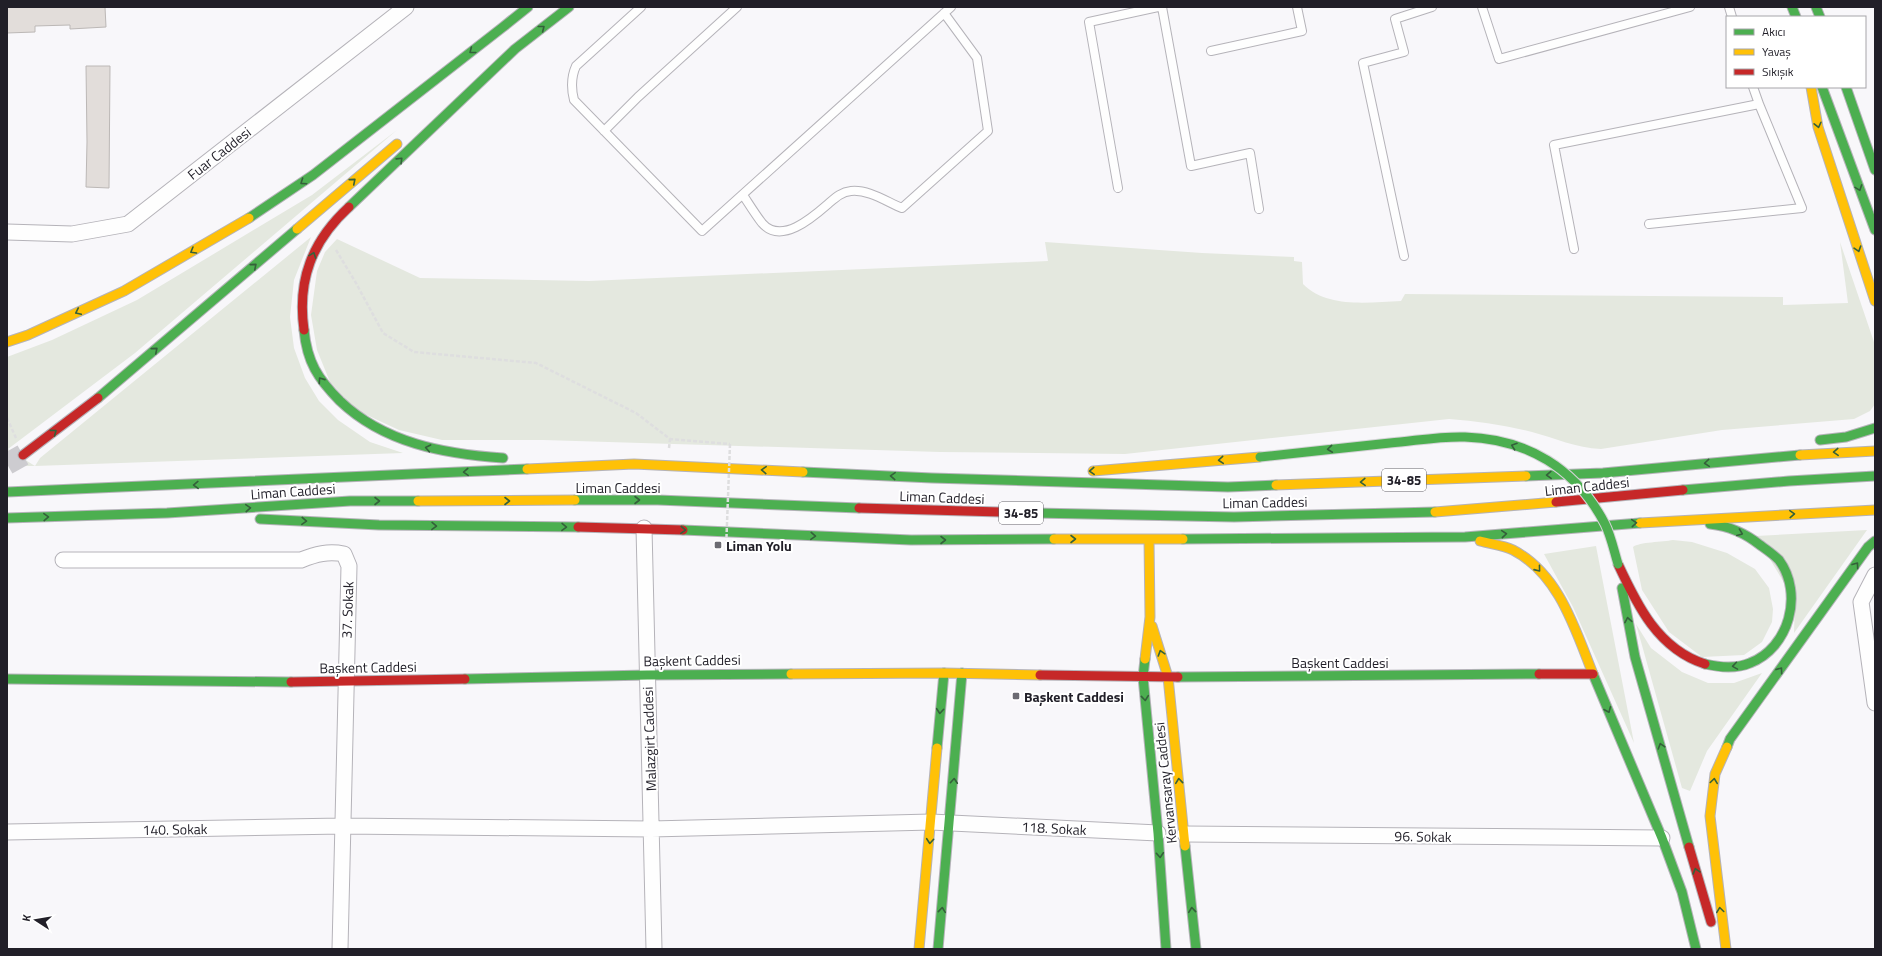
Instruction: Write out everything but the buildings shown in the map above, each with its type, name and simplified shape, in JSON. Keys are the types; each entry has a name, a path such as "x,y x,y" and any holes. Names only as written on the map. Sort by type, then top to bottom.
{"main road":[{"path":"7,342 28,335 124,291 243,222 313,175 528,7"},
{"path":"428,119 569,7"},
{"path":"515,49 378,181 332,222 317,244 307,273 302,313 307,353 320,379 345,408 375,429 416,446 470,456 516,459"},
{"path":"1811,88 1820,134 1875,301"},
{"path":"1822,88 1875,230"},
{"path":"1846,88 1875,170"},
{"path":"23,455 93,402 403,139"},
{"path":"1812,440 1846,437 1875,428"},
{"path":"1086,471 1260,457 1429,439 1465,437 1500,441 1535,453 1556,464 1581,488 1605,524 1618,564 1631,593 1643,614 1661,638 1680,653 1703,665 1726,668 1750,664 1774,645 1788,624 1791,599 1788,578 1775,556 1751,537 1719,525 1675,520"},
{"name":"Liman Caddesi","path":"7,492 634,464 932,478 1228,487 1603,473 1831,452 1875,451"},
{"path":"1655,468 1700,455"},
{"path":"532,459 634,464"},
{"path":"932,478 1063,472"},
{"name":"Liman Caddesi","path":"7,518 167,513 350,501 658,500 922,511 1234,517 1455,511 1773,483 1875,476"},
{"path":"167,513 379,525 644,528 911,540 1465,537 1675,520 1875,510"},
{"path":"1465,537 1512,550 1534,564 1558,595 1662,838 1682,892 1696,949"},
{"name":"Kervansaray Caddesi","path":"1149,539 1150,617 1143,677 1158,832 1166,949"},
{"path":"1726,949 1710,816 1715,774 1730,739 1868,547 1875,541"},
{"path":"1618,564 1635,658 1716,941"},
{"name":"Kervansaray Caddesi","path":"1150,617 1168,677 1196,949"},
{"path":"919,949 932,822 944,673"},
{"name":"Başkent Caddesi","path":"7,679 346,682 647,675 944,673 1143,677 1593,674"},
{"path":"938,949 962,673"}],"street":[{"name":"Fuar Caddesi","path":"7,232 72,234 128,224 406,7"},
{"name":"Malazgirt Caddesi","path":"644,528 654,949"},
{"name":"37. Sokak","path":"63,560 301,560 318,554 332,552 344,554 349,566 340,949"},
{"path":"1875,575 1861,602 1875,702"},
{"name":"118. Sokak","path":"651,829 932,822 1158,832"},
{"name":"140. Sokak","path":"7,832 342,826 651,829"},
{"name":"96. Sokak","path":"1185,834 1662,838"}],"lane":[{"path":"641,7 576,66 571,85 574,100 702,231 951,7"},
{"path":"604,132 638,97 737,7"},
{"path":"1118,188 1089,22 1158,7"},
{"path":"1162,7 1191,166 1250,153 1258,209"},
{"path":"1211,51 1302,31 1297,7"},
{"path":"1404,256 1363,63 1404,52 1395,20 1432,7"},
{"path":"1482,7 1499,59 1690,7"},
{"path":"743,195 763,224 777,230 790,230 796,228 838,195 851,191 865,192 902,208 988,131 977,58 944,13"},
{"path":"1649,224 1802,208 1758,104 1753,88"},
{"path":"1574,249 1554,144 1758,104"}],"path":[{"path":"325,233 356,283 383,333 414,352 536,363 636,413 670,439 730,444 726,550"}],"shaded area":[{"path":"397,130 135,353 8,449 35,466 7,466 7,357 52,340 137,300 312,195"},
{"path":"311,237 294,280 290,317 294,348 305,378 319,401 338,420 370,442 403,453 35,466 40,458"},
{"path":"337,239 420,278 589,281 1048,261 1045,242 1202,253 1294,257 1294,261 1302,262 1303,284 1313,292 1337,301 1363,303 1401,301 1405,294 1783,297 1783,305 1848,303 1840,242 1875,345 1875,404 1870,411 1854,419 1722,430 1601,449 1574,445 1512,427 1449,419 1125,454 940,452 543,440 442,440 399,430 356,410 330,382 317,350 311,315 317,271 325,252"},
{"path":"1867,530 1794,633 1795,601 1756,536"},
{"path":"1673,540 1692,542 1727,553 1755,569 1769,588 1773,609 1772,622 1762,642 1744,655 1702,657 1669,632 1642,590 1633,547 1646,543"},
{"path":"1596,546 1634,743 1573,607 1544,554"},
{"path":"1636,624 1651,648 1682,672 1708,683 1734,683 1762,673 1707,751 1690,791 1682,788"}],"tunnel":[{"path":"7,464 23,455"}],"traffic: fast":[{"path":"503,27 528,7"},
{"path":"515,49 569,7"},
{"path":"1792,7 1796,16"},
{"path":"1816,7 1820,16"},
{"path":"249,218 313,175 503,27"},
{"path":"349,207 515,49"},
{"path":"1822,88 1875,230"},
{"path":"1846,88 1875,170"},
{"path":"98,398 297,229"},
{"path":"304,330 308,352 315,369 340,401 357,415 376,427 416,444 459,453 503,458"},
{"path":"1820,440 1846,437 1875,428"},
{"path":"1260,457 1446,437 1488,439 1509,444 1529,451 1547,460 1564,472 1580,487 1593,504 1605,524 1618,564"},
{"path":"1526,476 1603,473 1800,455"},
{"path":"7,492 527,469"},
{"path":"803,472 932,478 1228,487 1276,485"},
{"path":"1683,490 1789,481 1875,476"},
{"path":"575,500 658,500 859,508"},
{"path":"7,518 167,513 350,501 418,501"},
{"path":"1035,513 1234,517 1435,512"},
{"path":"260,519 379,525 578,527"},
{"path":"1183,539 1465,537 1640,523"},
{"path":"1705,664 1721,667 1733,667 1745,665 1763,656 1783,633 1791,604 1787,574 1779,560 1743,534 1724,526 1710,524"},
{"path":"683,530 911,540 1054,539"},
{"path":"1727,747 1730,739 1868,547 1875,541"},
{"path":"1622,588 1635,657 1689,847"},
{"path":"1145,659 1143,677 1158,833 1166,949"},
{"path":"937,748 944,673"},
{"path":"938,949 962,673"},
{"path":"465,679 647,675 791,674"},
{"path":"1178,677 1539,674"},
{"path":"1593,674 1662,838 1682,892 1696,949"},
{"path":"7,679 291,682"},
{"path":"1185,846 1196,949"}],"traffic: slow":[{"path":"1811,88 1818,127 1875,301"},
{"path":"297,229 397,144"},
{"path":"7,342 28,335 124,291 249,218"},
{"path":"1800,455 1875,451"},
{"path":"1093,471 1260,457"},
{"path":"527,469 634,464 803,472"},
{"path":"1276,485 1526,476"},
{"path":"418,501 575,500"},
{"path":"1435,512 1556,502"},
{"path":"1640,523 1875,510"},
{"path":"1054,539 1183,539"},
{"path":"1145,659 1150,617 1149,539"},
{"path":"1480,541 1513,550 1529,560 1542,573 1564,604 1593,674"},
{"path":"1152,626 1168,677 1185,846"},
{"path":"791,674 944,673 1040,675"},
{"path":"1726,949 1710,816 1715,774 1727,747"},
{"path":"919,949 937,748"}],"traffic: jam":[{"path":"304,330 302,312 303,294 305,278 310,262 325,234 349,207"},
{"path":"23,455 98,398"},
{"path":"1556,502 1683,490"},
{"path":"859,508 1035,513"},
{"path":"578,527 683,530"},
{"path":"1618,564 1641,610 1662,637 1674,648 1705,664"},
{"path":"1539,674 1593,674"},
{"path":"1040,675 1178,677"},
{"path":"291,682 465,679"},
{"path":"1689,847 1711,922"}],"place":[{"name":"Liman Yolu","path":"718,545"},
{"name":"Başkent Caddesi","path":"1016,696"}]}
